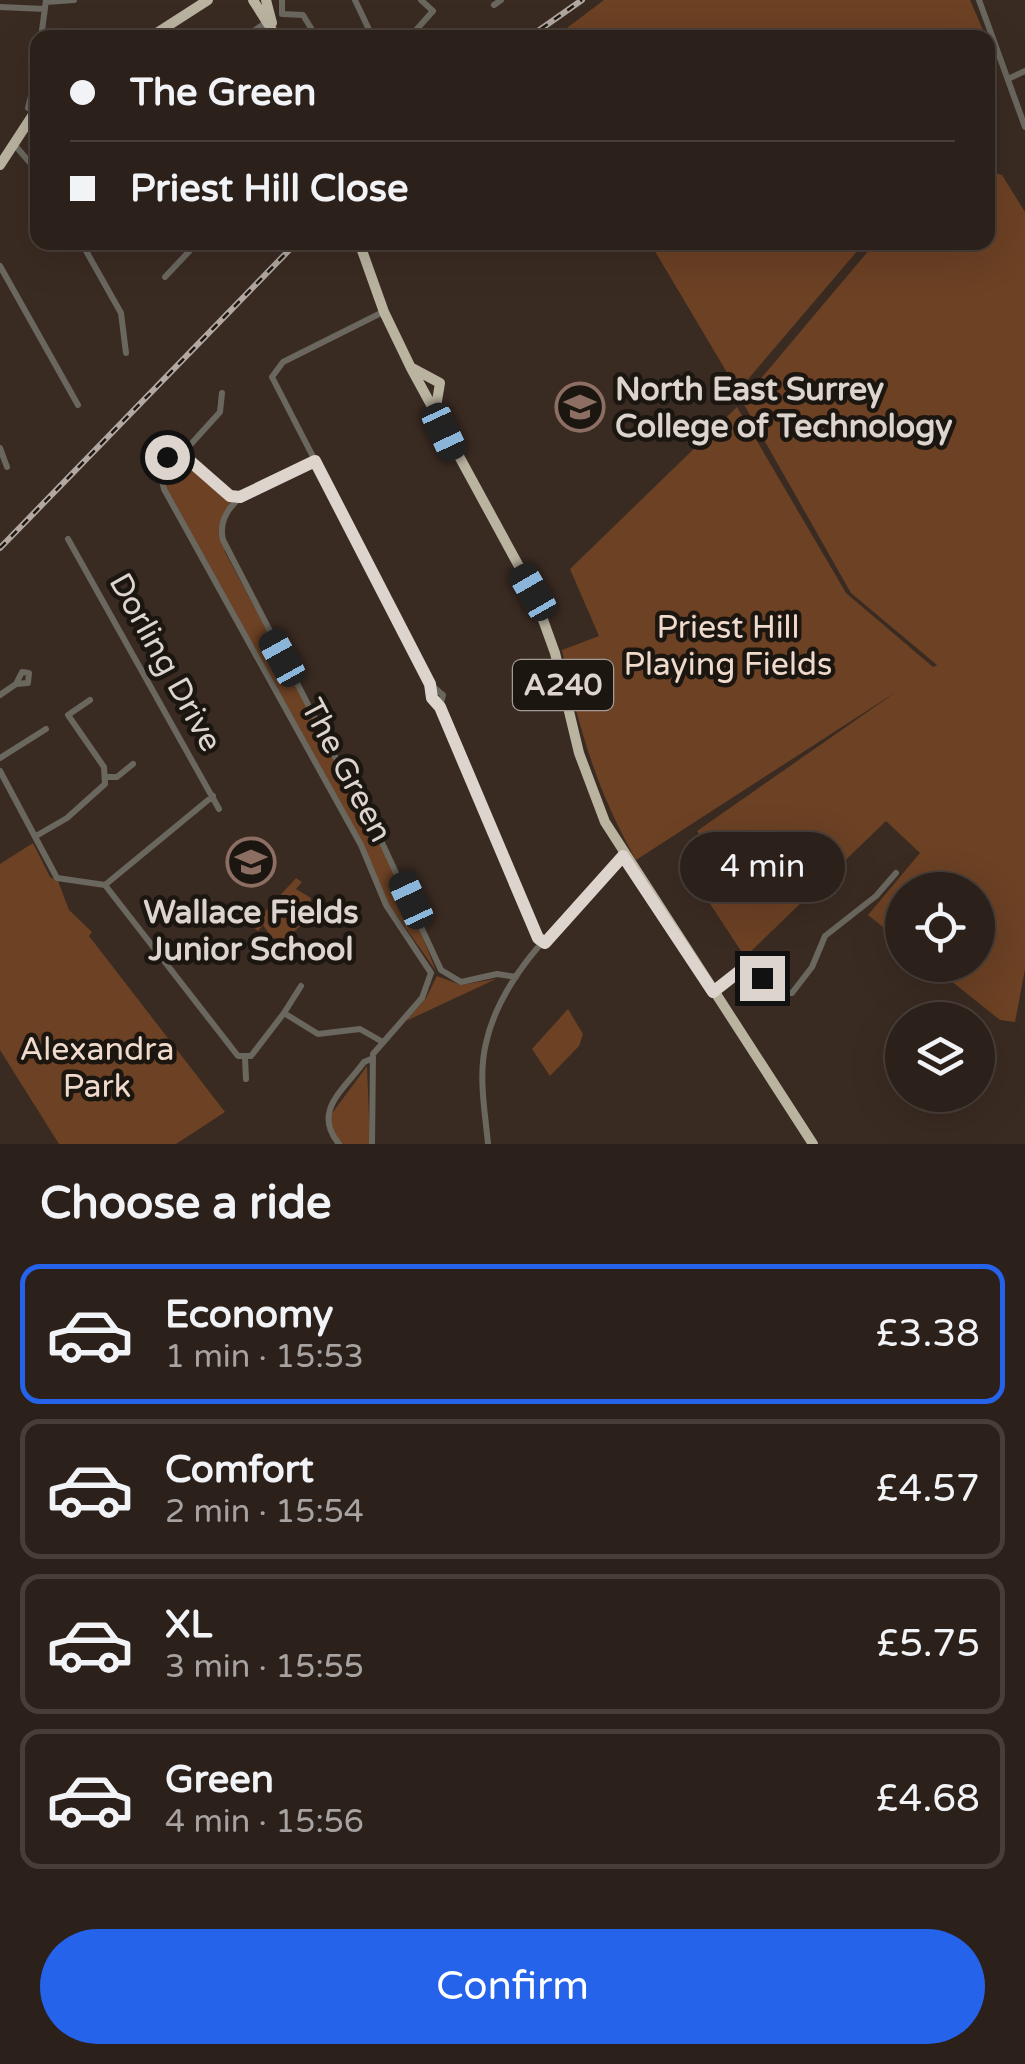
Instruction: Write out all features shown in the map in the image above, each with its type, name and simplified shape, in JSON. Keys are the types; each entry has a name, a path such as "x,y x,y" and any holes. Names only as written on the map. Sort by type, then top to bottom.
{"highway":[{"path":"161,30 208,0"},
{"path":"253,0 273,30"},
{"path":"266,0 273,30"},
{"path":"0,166 30,112"},
{"name":"A240","path":"362,250 384,312 411,368 431,389 436,413 533,592 555,653 579,752 623,856 813,1144"}],"street":[{"path":"0,7 74,0"},
{"path":"282,0 282,14 303,15 312,30"},
{"path":"356,0 369,30"},
{"path":"418,30 433,12 421,0"},
{"path":"980,0 990,30"},
{"path":"42,30 45,4"},
{"path":"995,43 1025,127"},
{"path":"1008,80 1025,70"},
{"path":"12,143 30,163"},
{"path":"87,250 122,313 126,353"},
{"path":"165,277 190,250"},
{"path":"0,266 78,405"},
{"path":"384,312 282,362 272,371 274,385 430,684 432,698 440,707 533,929 545,943"},
{"path":"222,393 220,412 182,454 230,496 240,497 315,461"},
{"path":"0,448 7,468"},
{"name":"The Green","path":"182,454 162,461 160,480 361,844 386,905 431,973"},
{"name":"The Green","path":"240,497 221,525 229,554 345,776 359,794 443,973"},
{"name":"Dorling Drive","path":"68,539 219,809"},
{"path":"0,695 16,684"},
{"path":"90,700 68,715 107,777"},
{"path":"0,758 46,729"},
{"path":"107,777 116,777 133,764"},
{"path":"0,771 58,878 105,885 234,1052 245,1058"},
{"path":"36,836 97,794 107,777"},
{"path":"105,885 213,796"},
{"path":"488,1144 483,1087 486,1042 516,977 623,856"},
{"path":"713,992 745,969 759,974 774,993 792,993 808,973 825,936 885,886"},
{"path":"372,1144 371,1059 381,1041 422,998 431,973 469,982 496,974 516,977"},
{"path":"245,1058 255,1053 301,986"},
{"path":"284,1013 318,1034 360,1029 381,1041"},
{"path":"245,1058 246,1079"},
{"path":"339,1144 327,1129 326,1116 364,1062 371,1059"}],"green space":[{"path":"604,0 970,0 983,30 564,30"},
{"name":"Priest Hill Playing Fields","path":"995,173 1002,175 1025,212 1025,969 1015,1022 1000,1020 995,1016 995,1002 977,1002 952,982 995,982 995,872 904,872 920,853 886,821 745,957 695,881 719,865 697,831 896,692 636,860 590,758 562,650 599,636 570,569 737,407 846,593 933,667 937,665 851,593 742,401 869,250 995,250"},
{"path":"654,250 858,250 738,391"},
{"path":"180,458 233,500 220,526 225,552 400,881 436,971 386,900 326,776 165,485 161,468"},
{"name":"Alexandra Park","path":"33,843 50,877 58,881 69,910 92,932 89,936 225,1112 176,1144 59,1144 0,1050 0,864"},
{"path":"296,878 302,882 296,889 311,898 309,918 285,940 272,938 263,925 258,931 252,926"},
{"path":"885,895 885,928 868,915"},
{"path":"437,976 461,985 496,979 406,1021 426,998"},
{"path":"568,1009 583,1034 579,1046 550,1076 532,1049"},
{"path":"367,1066 370,1144 342,1144 331,1130 330,1116"}],"railway":[{"path":"539,30 582,0"},
{"path":"0,548 289,250"}],"place":[{"name":"North East Surrey College of Technology","path":"580,407"},
{"name":"Wallace Fields Junior School","path":"251,862"}],"route":[{"path":"167,457 182,454 230,496 240,497 315,461 430,684 434,704 440,707 538,938 545,943 623,856 713,992 741,970 752,970 762,978"}]}
